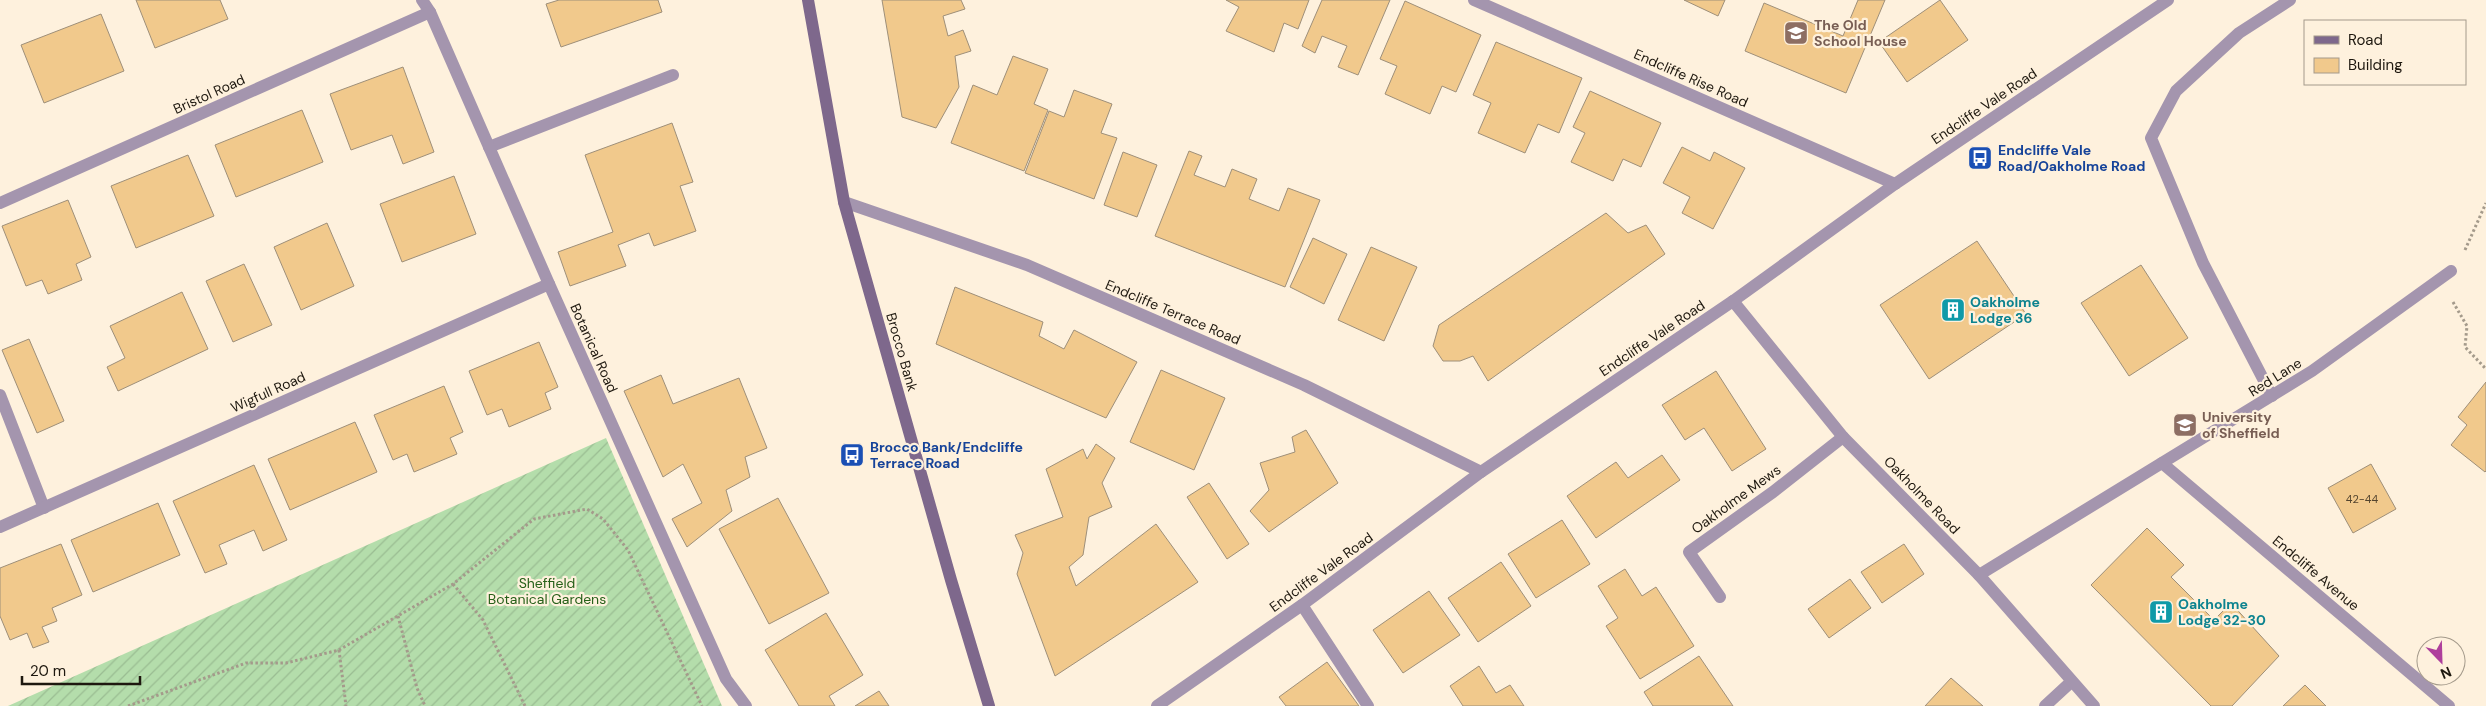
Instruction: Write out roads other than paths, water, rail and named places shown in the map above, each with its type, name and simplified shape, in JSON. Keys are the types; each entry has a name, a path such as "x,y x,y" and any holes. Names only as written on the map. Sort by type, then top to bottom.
{"main road":[{"name":"Brocco Bank","path":"808,0 844,202 951,580 989,706"}],"street":[{"name":"Botanical Road","path":"422,0 430,12 549,284 726,679 746,706"},
{"name":"Endcliffe Rise Road","path":"1474,0 1896,184"},
{"name":"Endcliffe Vale Road","path":"1157,706 1302,605 1481,472 1733,301 1896,184 2168,0"},
{"path":"2272,396 2203,263 2151,138 2176,91 2239,33 2290,0"},
{"name":"Bristol Road","path":"0,202 430,12"},
{"path":"489,148 673,75"},
{"name":"Endcliffe Terrace Road","path":"844,202 1027,265 1304,386 1481,472"},
{"name":"Red Lane","path":"1979,575 2312,371 2451,271"},
{"name":"Wigfull Road","path":"0,527 549,284"},
{"name":"Oakholme Road","path":"1733,301 1844,437 1979,575 2094,706"},
{"path":"0,395 44,508"},
{"name":"Oakholme Mews","path":"1720,597 1689,552 1773,492 1844,437"},
{"name":"Endcliffe Avenue","path":"2162,463 2450,706"},
{"path":"1302,605 1368,706"},
{"path":"2045,706 2071,682"}],"place":[{"name":"The Old School House","path":"1796,33"},
{"name":"Endcliffe Vale Road/Oakholme Road","path":"1980,158"},
{"name":"Oakholme Lodge 36","path":"1953,310"},
{"name":"University of Sheffield","path":"2185,425"},
{"name":"Brocco Bank/Endcliffe Terrace Road","path":"852,455"},
{"name":"Oakholme Lodge 32-30","path":"2161,612"}],"park label":[{"name":"Sheffield Botanical Gardens","path":"547,592"}]}
